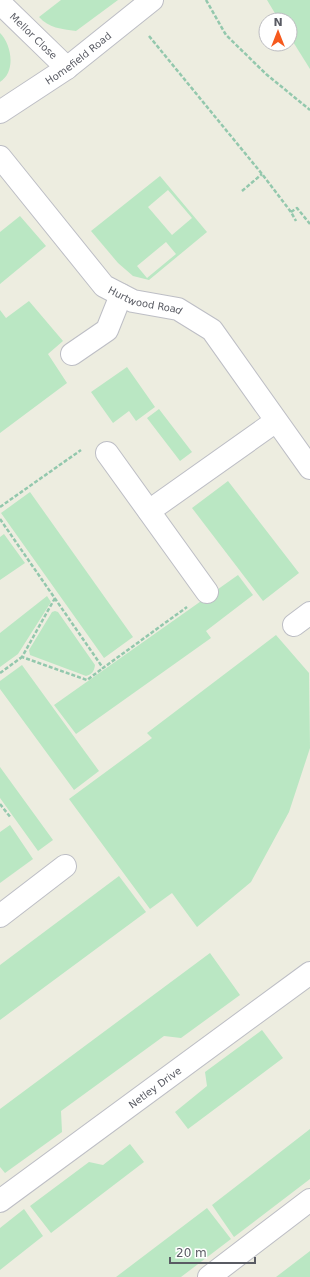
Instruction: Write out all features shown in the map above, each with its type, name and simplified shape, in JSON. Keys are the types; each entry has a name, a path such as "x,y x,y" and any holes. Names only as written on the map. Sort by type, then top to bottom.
{"street":[{"name":"Homefield Road","path":"0,112 66,68 152,0"},
{"name":"Mellor Close","path":"0,3 66,68"},
{"name":"Hurtwood Road","path":"0,157 104,286 132,301 178,309 212,330 310,468"},
{"path":"72,354 107,330 121,295"},
{"path":"148,511 276,421"},
{"path":"107,452 207,592"},
{"path":"0,916 65,866"},
{"name":"Netley Drive","path":"0,1201 310,973"},
{"path":"209,1277 310,1200"}],"path":[{"path":"206,0 226,35 266,74 310,110"},
{"path":"132,16 262,174 291,212 296,221"},
{"path":"242,190 262,174"},
{"path":"291,212 297,208 310,224"},
{"path":"0,507 97,439 107,452"},
{"path":"0,519 103,668"},
{"path":"22,657 87,680 207,592"},
{"path":"0,673 22,657 55,598"},
{"path":"0,804 11,818"}],"green space":[{"path":"61,0 118,0 76,31 51,26 39,17"},
{"path":"267,0 310,0 310,69 298,50 298,12 274,12"},
{"path":"0,33 7,44 10,65 5,78 0,82"},
{"path":"160,176 207,232 149,280 133,276 118,263 91,231","holes":["168,190 192,218 172,235 148,207","166,242 176,254 147,278 137,266"]},
{"path":"20,216 46,246 0,284 0,232"},
{"path":"29,301 63,341 48,354 67,383 0,433 0,310 6,318"},
{"path":"127,367 155,407 136,421 129,411 113,423 91,392"},
{"path":"159,409 192,452 180,461 147,418"},
{"path":"228,481 299,573 263,601 192,508"},
{"path":"30,492 133,637 104,658 1,513"},
{"path":"4,534 25,563 0,580 0,537"},
{"path":"238,575 253,595 206,631 211,638 76,734 54,705"},
{"path":"47,596 51,602 18,654 0,667 0,633"},
{"path":"52,612 58,612 95,665 90,674 86,676 30,655 29,650"},
{"path":"276,635 309,673 310,748 289,812 251,882 197,927 172,893 150,909 69,799 152,738 147,733"},
{"path":"22,665 99,771 74,790 0,689 0,681"},
{"path":"0,767 53,840 38,851 0,798"},
{"path":"10,825 33,859 0,883 0,832"},
{"path":"119,876 146,912 0,1020 0,965"},
{"path":"210,953 240,995 181,1038 164,1036 61,1111 62,1132 5,1173 0,1167 0,1109"},
{"path":"262,1030 283,1058 188,1129 175,1112 207,1086 205,1072"},
{"path":"310,1129 310,1179 234,1237 212,1205"},
{"path":"130,1144 144,1162 51,1233 30,1206 89,1162 103,1165"},
{"path":"207,1208 231,1239 181,1277 116,1277"},
{"path":"24,1209 43,1236 0,1270 0,1228"},
{"path":"310,1251 310,1277 276,1277"}]}
